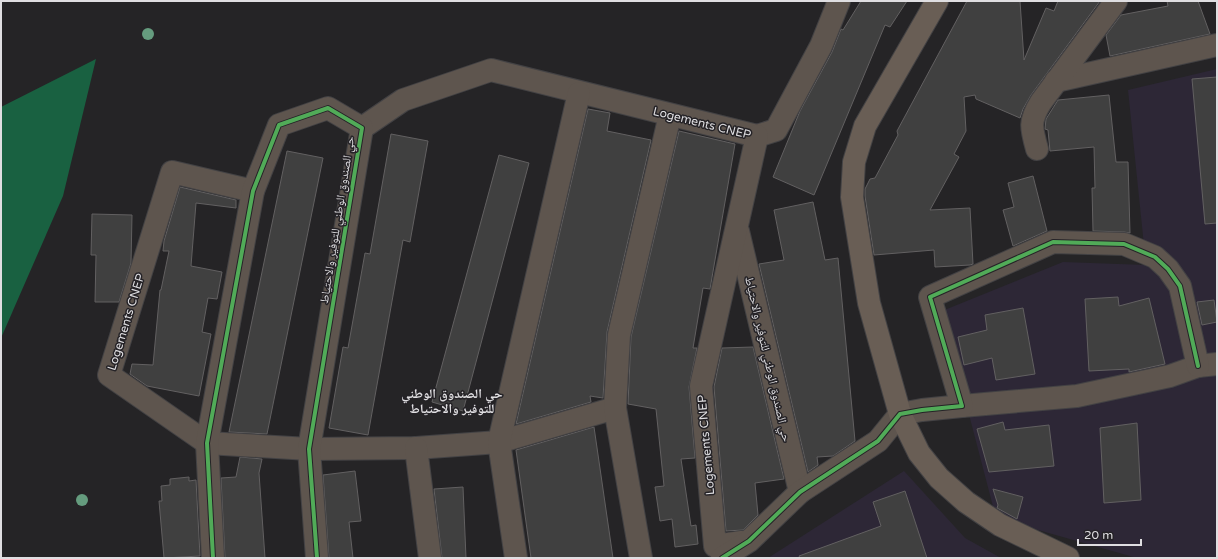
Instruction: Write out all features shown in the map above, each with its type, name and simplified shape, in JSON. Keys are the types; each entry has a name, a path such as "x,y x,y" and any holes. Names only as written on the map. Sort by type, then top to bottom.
{"main road":[{"path":"937,1 865,126 854,162 852,197 869,303 900,414 919,453 939,478 966,502 1000,525 1068,558"}],"street":[{"path":"757,136 776,130 821,46 839,1"},
{"path":"1037,148 1032,131 1034,114 1056,81 1116,1"},
{"path":"1056,81 1217,45"},
{"name":"Logements CNEP","path":"362,128 403,100 491,70 757,136 700,386 715,546 749,541"},
{"path":"516,558 499,442 580,93"},
{"name":"حي الصندوق الوطني للتوفير والاحتياط","path":"213,558 207,443 253,191 279,125 328,108 362,128 309,449 317,558"},
{"path":"641,558 615,408 619,335 670,115"},
{"name":"Logements CNEP","path":"207,443 109,375 172,172 253,191"},
{"name":"حي الصندوق الوطني للتوفير والاحتياط","path":"736,226 800,492"},
{"path":"722,558 749,541 800,492 878,441 900,414 922,410 1077,396 1170,376 1207,365 1180,286 1168,269 1155,258 1124,244 1053,242 930,297 962,406"},
{"path":"207,443 309,449 416,448 499,442 615,408"},
{"path":"416,448 430,558"}],"shaded area":[{"path":"1217,69 1217,558 1137,558 996,518 942,311 1063,262 1146,265 1128,90"},
{"path":"904,471 965,538 1001,558 768,558"}],"green space":[{"path":"96,59 63,196 1,338 1,107"}],"building":[{"path":"861,1 907,1 890,27 885,25 814,195 773,177 800,111 832,52 841,29 843,30"},
{"path":"967,1 1020,1 1024,60 1046,8 1054,11 1058,1 1100,1 1031,95 1020,118 976,99 975,95 964,97 966,131 954,154 959,157 930,210 970,208 973,264 935,267 934,250 874,255 865,189 870,179 875,178 898,135 897,131"},
{"path":"1167,1 1198,1 1210,34 1110,56 1106,35 1121,15 1168,6"},
{"path":"1217,77 1217,223 1205,224 1192,79"},
{"path":"1109,95 1116,162 1128,162 1130,233 1093,231 1092,188 1095,188 1094,147 1050,151 1048,130 1045,129 1046,119 1058,100"},
{"path":"588,109 610,113 607,131 651,140 607,332 603,398 590,396 591,402 516,424"},
{"path":"679,131 735,144 710,289 703,288 693,348 697,348 689,387 695,458 681,459 691,526 696,525 698,544 675,547 672,519 660,521 655,487 664,486 656,409 628,404 631,337"},
{"path":"391,134 428,141 410,242 403,240 368,435 329,428 343,347 348,348 365,253 370,254"},
{"path":"287,151 323,158 267,434 229,432"},
{"path":"499,155 529,163 463,411 432,402"},
{"path":"1033,176 1047,231 1013,246 1003,210 1014,207 1008,183"},
{"path":"180,187 236,200 236,208 196,203 191,266 222,272 217,299 208,298 202,332 211,334 199,396 147,386 130,374 132,364 153,365 160,290 169,251 163,251 164,241"},
{"path":"813,202 825,260 838,258 855,441 833,456 817,457 818,465 808,472 759,264 784,260 774,210"},
{"path":"92,214 132,215 131,263 119,302 95,302 96,255 91,255"},
{"path":"1118,297 1119,306 1149,298 1165,364 1129,372 1129,369 1089,371 1085,299"},
{"path":"1214,300 1217,322 1202,325 1197,302"},
{"path":"1023,308 1035,374 996,380 992,358 964,365 958,337 987,330 985,315"},
{"path":"753,347 784,479 755,483 758,515 743,530 726,531 714,387 722,348"},
{"path":"1003,422 1005,430 1049,425 1054,466 989,472 977,429"},
{"path":"1137,423 1141,500 1104,503 1100,428"},
{"path":"594,427 613,558 531,558 516,450"},
{"path":"240,457 262,459 259,473 265,558 225,558 221,478 236,477"},
{"path":"355,471 361,521 349,522 353,558 329,558 323,475"},
{"path":"189,477 189,481 196,480 200,556 164,558 159,501 162,501 161,486 170,485 170,479"},
{"path":"463,487 466,558 442,558 434,489"},
{"path":"993,489 1023,497 1017,519 997,508 998,505"},
{"path":"905,491 927,558 800,558 799,556 881,526 873,502"}],"cycle path":[{"path":"213,558 207,443 253,191 279,125 328,108 362,128 309,449 317,558"},
{"path":"722,558 749,541 800,492 878,441 900,414 962,406 930,297 1053,242 1124,244 1155,257 1168,269 1180,286 1198,366"}],"district":[{"name":"حي الصندوق الوطني للتوفير والاحتياط","path":"452,400"}]}
